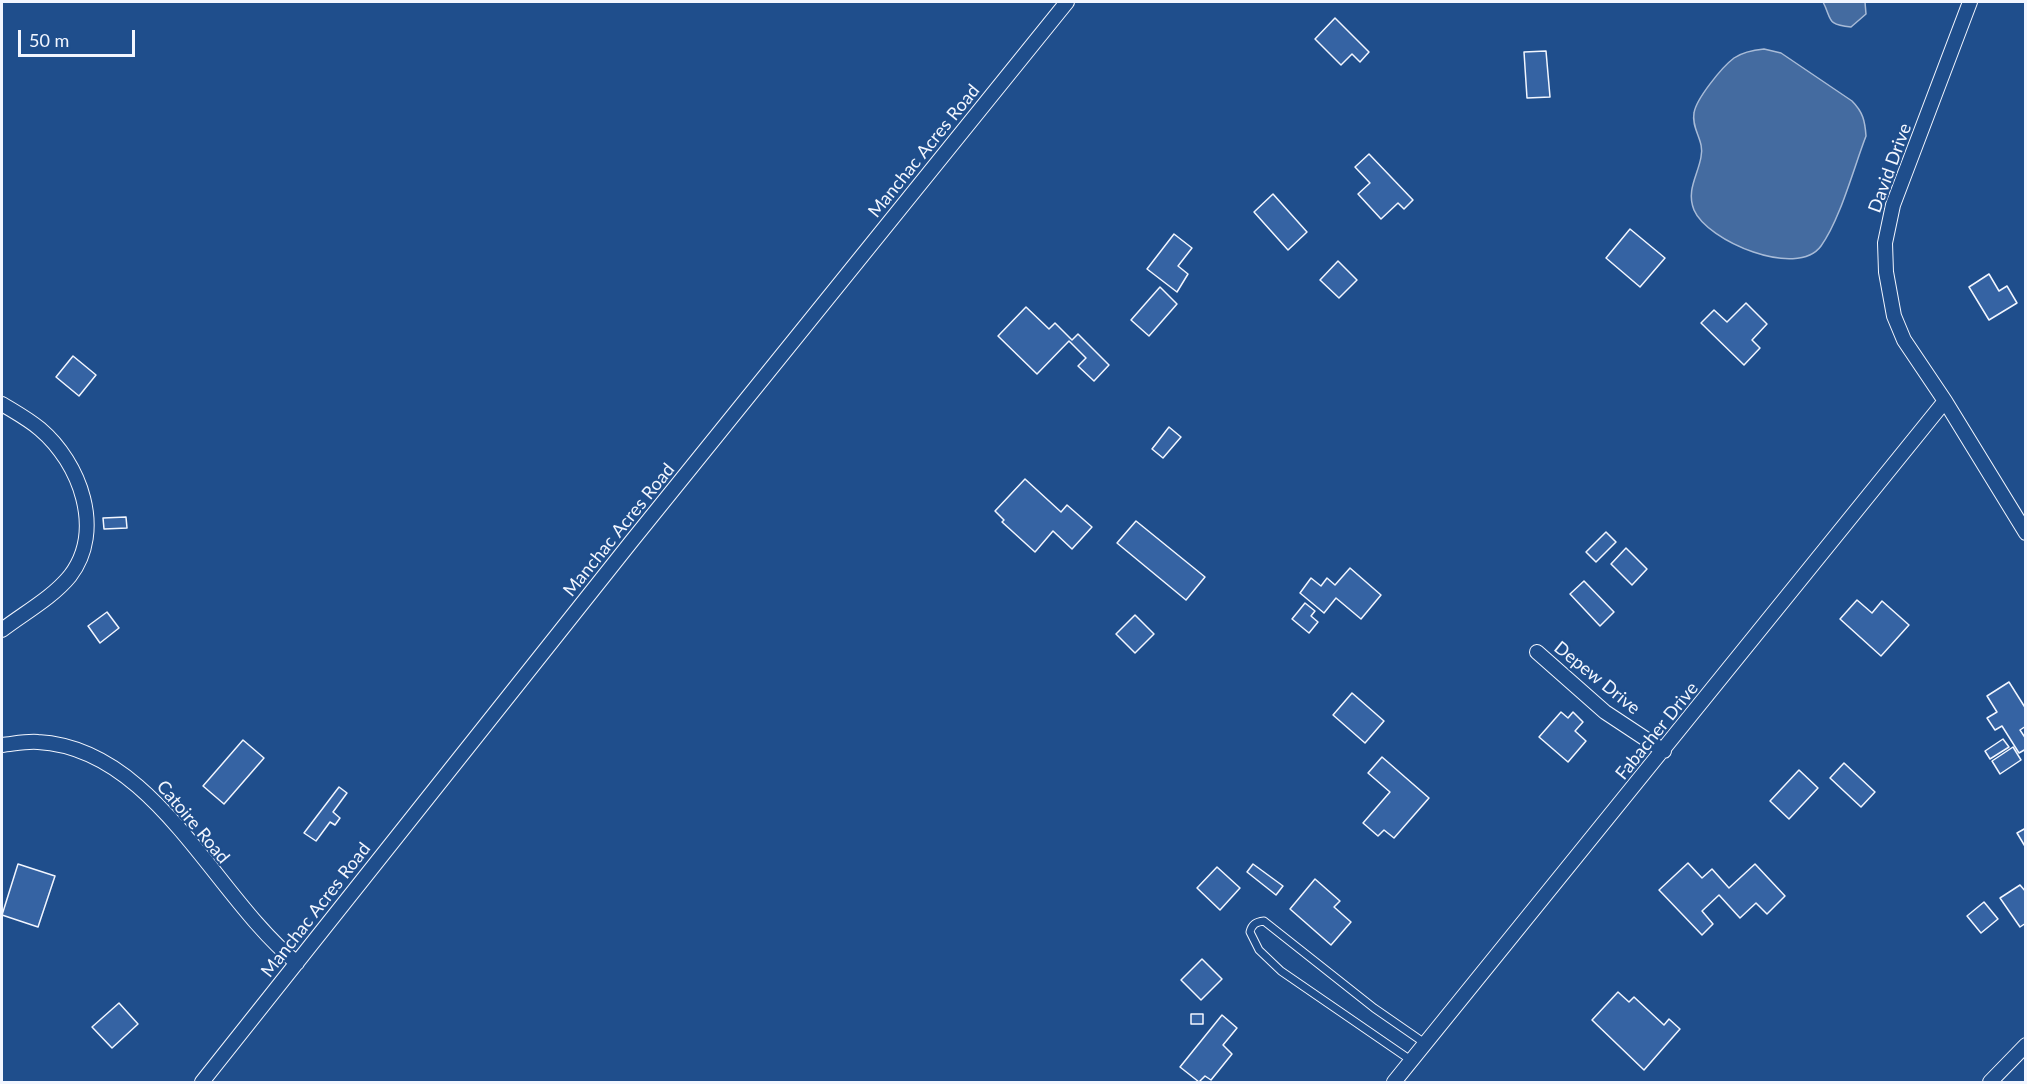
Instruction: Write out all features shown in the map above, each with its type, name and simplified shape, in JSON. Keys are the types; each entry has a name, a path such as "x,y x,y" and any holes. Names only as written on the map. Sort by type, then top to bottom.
{"street":[{"name":"Manchac Acres Road","path":"202,1083 1067,2"},
{"name":"David Drive","path":"1970,2 1893,205 1886,243 1886,272 1894,316 1913,357 1945,401 2025,533"},
{"name":"Fabacher Drive","path":"1394,1083 1945,401"},
{"path":"2,404 41,430 69,464 85,502 87,533 82,555 61,586 2,630"},
{"name":"Depew Drive","path":"1538,652 1605,712 1664,751"},
{"name":"Catoire Road","path":"2,745 36,741 54,743 94,756 113,766 150,795 234,898 278,947 297,963"},
{"path":"1990,1083 2025,1045"}],"lane":[{"path":"1412,1060 1281,971 1259,950 1250,932 1251,927 1257,921 1264,921 1374,1008 1426,1044"}],"water":[{"path":"1823,2 1865,2 1866,14 1851,27 1837,25 1831,20"},
{"path":"1764,49 1781,53 1852,101 1861,113 1865,126 1866,136 1828,235 1821,246 1809,255 1793,259 1753,252 1716,233 1702,222 1694,210 1691,196 1702,151 1694,124 1694,113 1699,100 1723,68 1734,58 1741,54"}],"building":[{"path":"1335,18 1369,52 1360,62 1352,54 1341,65 1315,39"},
{"path":"1546,51 1550,97 1527,98 1524,52"},
{"path":"1369,154 1413,200 1404,209 1398,203 1381,219 1358,194 1370,183 1355,167"},
{"path":"1273,194 1307,232 1288,250 1254,212"},
{"path":"1630,229 1665,258 1640,287 1606,258"},
{"path":"1174,234 1192,248 1178,266 1188,274 1177,292 1147,269"},
{"path":"1338,261 1357,280 1339,298 1320,280"},
{"path":"1989,274 1999,291 2007,286 2017,303 1989,320 1969,287"},
{"path":"1160,287 1177,304 1149,336 1131,320"},
{"path":"1746,303 1767,324 1752,340 1760,348 1744,365 1701,323 1714,310 1727,322"},
{"path":"1026,307 1049,329 1055,323 1072,340 1078,334 1109,365 1094,381 1078,366 1086,358 1069,341 1037,374 998,336"},
{"path":"73,356 96,375 79,396 56,377"},
{"path":"1169,427 1181,437 1163,458 1152,449"},
{"path":"1025,479 1061,512 1067,505 1092,527 1072,549 1053,531 1035,552 1002,522 1004,520 995,511"},
{"path":"126,517 127,528 104,529 103,518"},
{"path":"1136,521 1205,577 1186,600 1117,543"},
{"path":"1606,532 1616,542 1596,562 1586,552"},
{"path":"1626,548 1647,569 1632,585 1611,564"},
{"path":"1350,568 1381,595 1361,619 1336,598 1324,613 1300,593 1311,578 1321,586 1327,578 1335,585"},
{"path":"1584,581 1614,612 1600,626 1570,594"},
{"path":"1857,600 1872,613 1882,601 1909,625 1881,656 1840,619"},
{"path":"1305,603 1315,611 1311,616 1318,622 1309,633 1292,619"},
{"path":"107,612 119,628 100,643 88,626"},
{"path":"1135,615 1154,634 1135,653 1116,634"},
{"path":"2009,682 2026,709 2026,726 2020,730 2026,739 2026,749 2019,753 2002,726 1995,730 1987,718 1997,712 1987,696"},
{"path":"1352,693 1384,721 1365,743 1333,715"},
{"path":"1561,712 1568,718 1573,712 1583,722 1575,731 1586,741 1568,762 1539,737"},
{"path":"2003,739 2009,747 1990,759 1985,751"},
{"path":"243,740 264,758 224,804 203,786"},
{"path":"2013,747 2021,760 2000,774 1992,761"},
{"path":"1382,757 1429,798 1394,838 1384,830 1378,836 1363,823 1390,792 1368,773"},
{"path":"1844,763 1875,792 1861,807 1830,778"},
{"path":"1799,770 1818,788 1789,819 1770,801"},
{"path":"339,787 347,793 333,812 340,818 335,825 330,822 316,841 304,833"},
{"path":"2026,828 2026,848 2017,833"},
{"path":"1688,863 1702,878 1712,869 1729,888 1755,864 1785,896 1767,914 1756,903 1740,918 1719,895 1702,911 1713,924 1702,935 1659,890"},
{"path":"18,864 55,876 38,927 2,915"},
{"path":"1253,864 1283,886 1276,895 1247,872"},
{"path":"1217,867 1240,888 1220,910 1197,888"},
{"path":"1315,879 1340,901 1334,907 1351,922 1331,945 1290,909"},
{"path":"2020,885 2026,892 2026,923 2020,927 2000,898"},
{"path":"1984,902 1998,919 1981,933 1967,916"},
{"path":"1202,959 1222,979 1201,1000 1181,980"},
{"path":"1618,992 1629,1002 1634,997 1664,1025 1669,1019 1680,1029 1644,1070 1592,1020"},
{"path":"119,1003 138,1024 112,1048 92,1027"},
{"path":"1191,1014 1203,1014 1203,1024 1191,1024"},
{"path":"1222,1015 1237,1028 1223,1045 1232,1054 1211,1080 1205,1076 1199,1082 1180,1067"}]}
